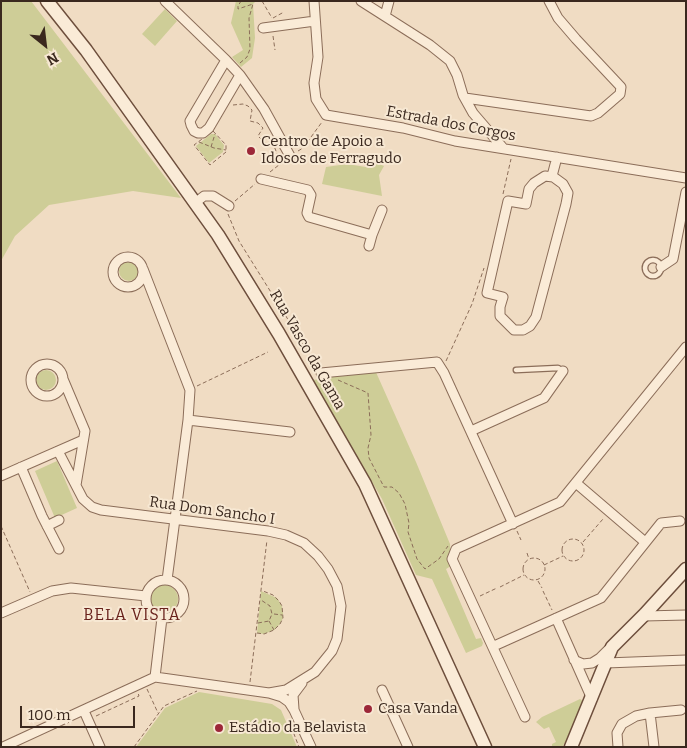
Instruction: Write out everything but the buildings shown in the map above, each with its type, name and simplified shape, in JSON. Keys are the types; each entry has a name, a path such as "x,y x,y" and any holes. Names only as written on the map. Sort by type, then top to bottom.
{"street":[{"name":"Rua Vasco da Gama","path":"47,1 86,50 195,203 255,293 365,484 486,747"},
{"path":"165,1 237,72 264,109 290,156"},
{"path":"314,1 318,57 314,83 315,94 326,115"},
{"path":"361,1 430,45 450,61 473,113 508,150"},
{"path":"386,16 389,1"},
{"path":"465,98 591,116 598,113 620,94 621,87 564,25 549,1"},
{"path":"269,24 315,21"},
{"path":"226,60 190,121 194,130 203,133 208,130 237,72"},
{"name":"Estrada dos Corgos","path":"326,115 403,128 455,141 686,178"},
{"path":"553,177 557,158"},
{"path":"545,176 553,177 562,184 568,193 566,204 536,317 530,326 523,330 514,330 500,316 500,307 504,297 487,294 508,201 526,204 529,189 534,183 545,176"},
{"path":"261,179 308,190 311,195 307,213 309,217 372,235"},
{"path":"661,267 673,259 686,192"},
{"path":"195,203 204,196 213,196 229,206"},
{"path":"369,246 382,210"},
{"path":"130,257 139,261 143,266 145,288 119,284 114,275 114,266 121,258 130,257"},
{"path":"143,266 145,288 190,390 176,520 167,580"},
{"path":"525,717 494,646 452,559 456,549 560,502 686,347"},
{"path":"676,359 686,360"},
{"path":"321,373 437,362 444,372 514,524"},
{"path":"46,364 57,368 64,377 64,395 47,396 35,391 32,386 32,376 38,367 46,364"},
{"path":"471,431 544,398 563,371"},
{"path":"64,377 61,387 64,395 85,430 76,486"},
{"path":"188,420 290,432"},
{"path":"1,476 83,440"},
{"name":"Rua Dom Sancho I","path":"58,451 83,499 92,507 101,510 268,531 286,535 304,543 328,569 337,586 341,606 337,639 325,662 304,680"},
{"path":"21,468 59,549"},
{"path":"576,483 645,542"},
{"path":"47,526 59,520"},
{"path":"494,646 601,598 661,523 680,521"},
{"path":"574,660 583,664 592,663 600,658 644,616 684,572"},
{"path":"143,598 150,586 155,582 167,580 178,585 182,590 184,596 183,605 176,614 159,619"},
{"path":"1,613 52,591 71,588 143,598"},
{"path":"143,598 148,608 159,619"},
{"path":"644,616 686,615"},
{"path":"556,618 592,699"},
{"path":"155,677 159,619"},
{"path":"570,744 592,699 612,647"},
{"path":"606,663 686,660"},
{"path":"3,747 155,677 282,697 289,702 294,710 311,747"},
{"path":"268,694 286,690 304,680"},
{"path":"294,710 293,695 304,680"},
{"path":"382,690 408,747"},
{"path":"618,747 617,733 622,724 636,716 681,710"},
{"path":"84,711 100,747"},
{"path":"650,713 654,747"}],"lane":[{"path":"516,370 558,368 563,371"}],"path":[{"path":"237,72 247,57 250,48 250,18 253,4 238,9 241,1"},
{"path":"262,1 274,50"},
{"path":"229,106 242,104 252,110 250,120 258,123 263,128 258,136 265,143 274,146 278,156 274,160 274,164"},
{"path":"321,373 239,241 228,214 229,206 290,156 303,148 326,115"},
{"path":"214,132 226,145 226,152 210,165 194,145 217,128"},
{"path":"211,147 214,132"},
{"path":"198,142 226,150"},
{"path":"502,198 508,150"},
{"path":"143,266 135,255 128,252 122,254 111,263 110,274 114,283 122,290 140,286 145,288"},
{"path":"444,372 447,359 472,304 486,261"},
{"path":"194,387 268,352"},
{"path":"64,377 56,364 41,362 31,369 28,380 33,393 39,397 47,399 64,395"},
{"path":"337,380 368,393 372,435 368,448 370,458 384,487 392,487 399,492 405,504 409,523 408,532 417,559 425,569 439,560 450,544"},
{"path":"583,543 576,539 566,542 562,548 563,556 572,562 580,560 584,554 583,543 605,516"},
{"path":"514,524 521,540"},
{"path":"1,526 34,599"},
{"path":"249,691 268,531"},
{"path":"527,553 529,559"},
{"path":"544,565 563,556"},
{"path":"536,558 544,565 545,573 538,580 529,580 524,575 524,564 529,559 536,558"},
{"path":"500,587 524,575"},
{"path":"538,580 542,588"},
{"path":"471,600 497,588"},
{"path":"257,633 264,634 274,630 280,624 283,615 282,606 277,598 261,591"},
{"path":"543,591 556,618"},
{"path":"143,598 148,614 159,619"},
{"path":"260,600 270,606 272,614 269,621"},
{"path":"272,614 283,615"},
{"path":"258,624 269,621"},
{"path":"269,621 274,630"},
{"path":"152,687 147,689 158,713"},
{"path":"134,747 164,706 199,690 190,689"},
{"path":"92,718 140,696 138,693"},
{"path":"288,718 299,747"}],"shaded area":[{"path":"1,1 31,1 181,198 133,191 49,205 15,236 1,261"},
{"path":"236,1 256,1 253,4 255,38 252,58 241,67 232,57 243,50 231,23"},
{"path":"165,9 177,21 155,46 142,34"},
{"path":"211,134 215,134 224,145 223,152 209,163 196,146"},
{"path":"374,162 384,166 379,175 382,196 322,184 326,167 347,164 372,168"},
{"path":"129,261 136,264 139,271 136,278 129,281 122,278 119,271 122,264"},
{"path":"46,370 53,373 56,380 53,387 46,390 39,387 36,380 39,373"},
{"path":"375,370 450,544 451,566 446,569 476,639 481,638 483,643 482,646 466,653 432,579 416,575 382,499 313,380"},
{"path":"57,461 77,508 55,518 35,471"},
{"path":"164,585 174,589 178,599 174,609 164,613 154,609 150,599 154,589"},
{"path":"261,591 277,598 283,612 280,624 274,630 264,634 257,633"},
{"name":"Estádio da Belavista","path":"199,692 272,704 281,710 297,747 136,747 165,708"},
{"path":"580,699 583,701 572,732 562,747 552,747 552,744 556,742 549,727 544,729 536,722 542,717"}],"place":[{"name":"Centro de Apoio a Idosos de Ferragudo","path":"251,151"},
{"name":"Casa Vanda","path":"368,709"},
{"name":"Estádio da Belavista","path":"219,728"}],"district":[{"name":"BELA VISTA","path":"132,616"}]}
